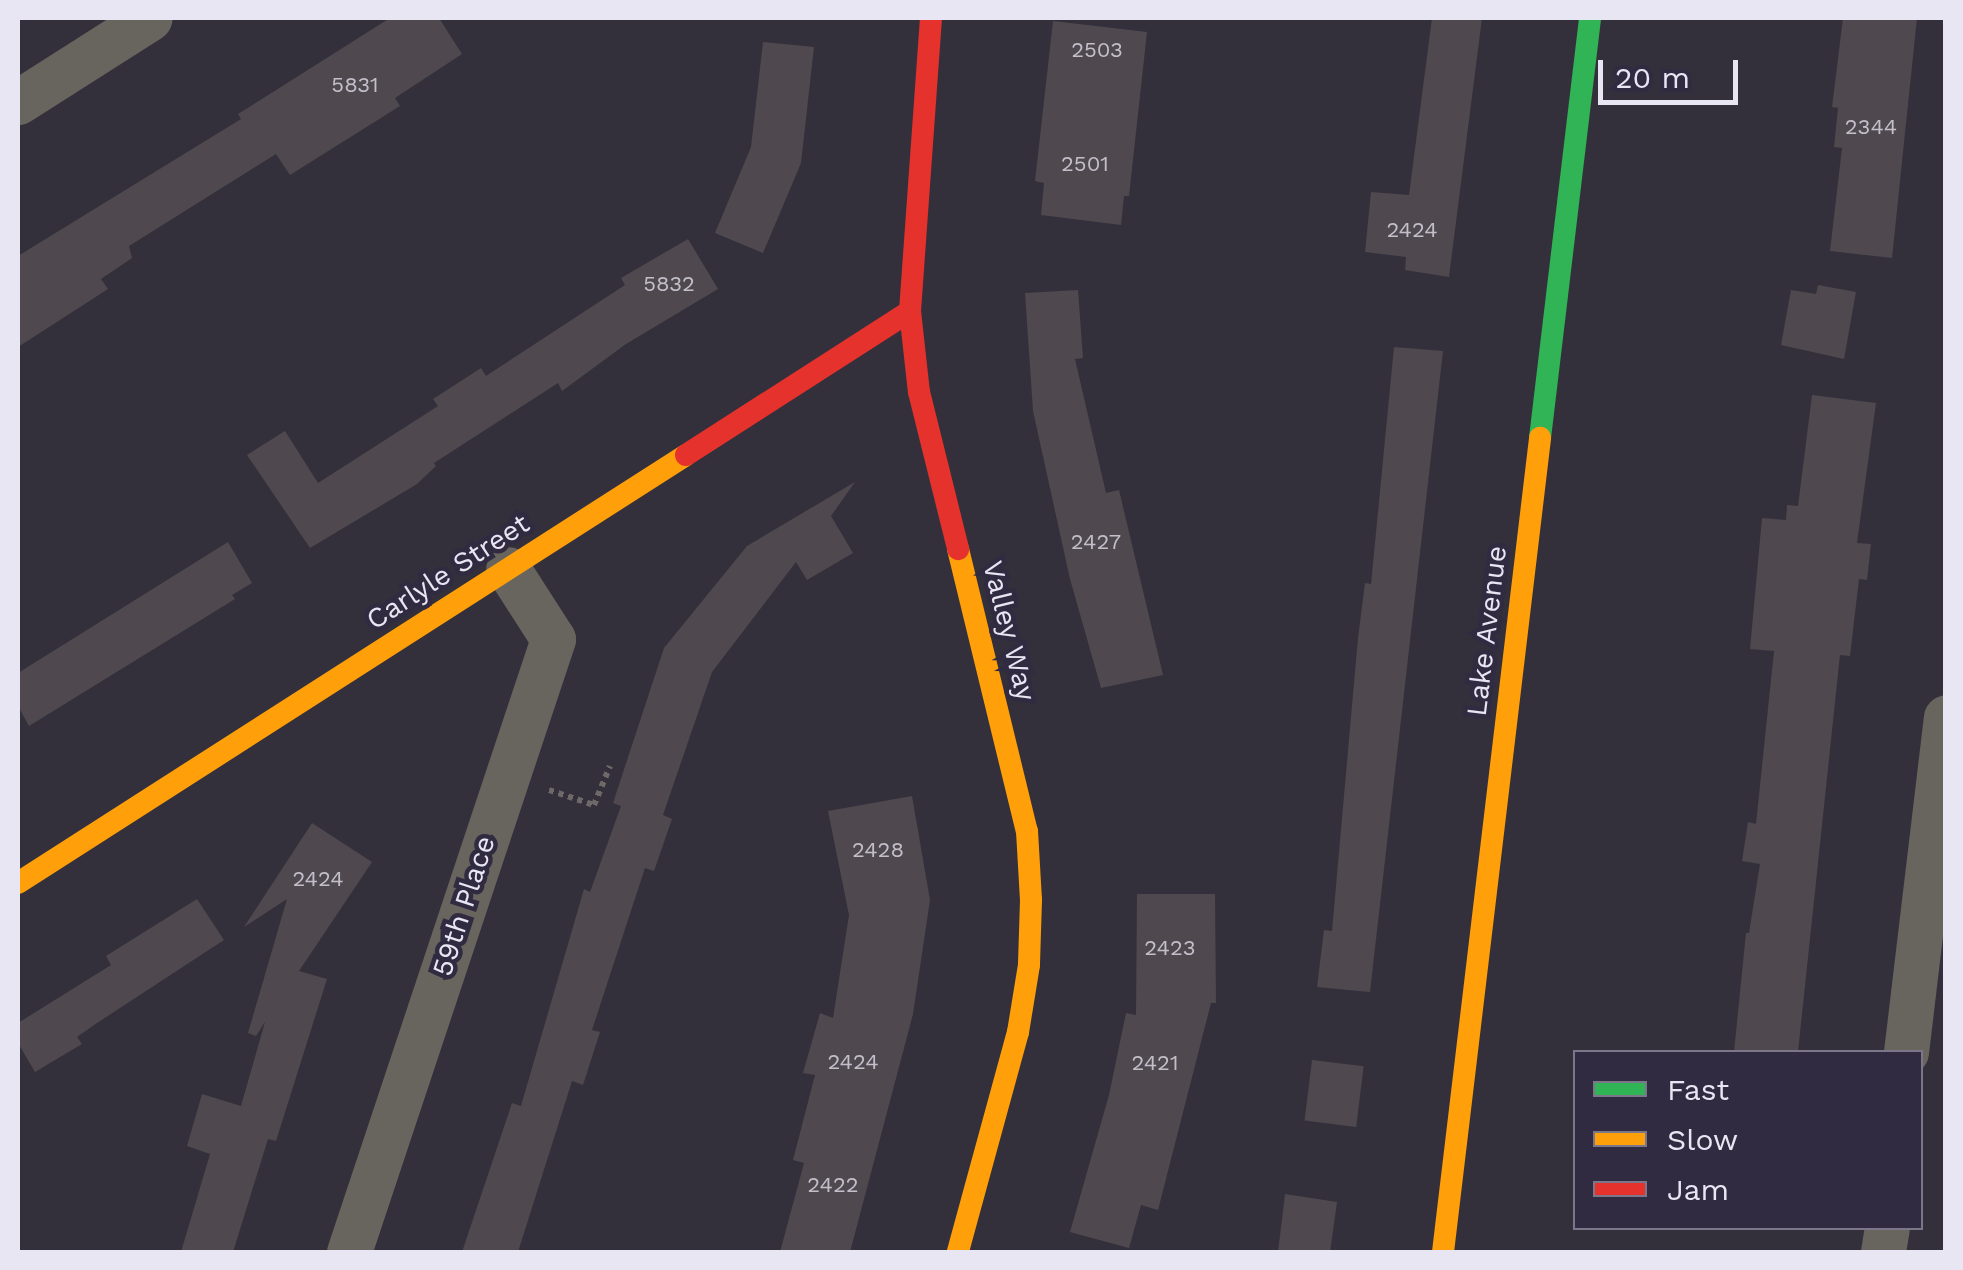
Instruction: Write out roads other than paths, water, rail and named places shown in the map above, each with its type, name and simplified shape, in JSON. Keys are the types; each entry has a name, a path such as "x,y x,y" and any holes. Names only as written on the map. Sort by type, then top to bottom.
{"street":[{"path":"18,102 150,18"},
{"name":"Valley Way","path":"931,18 910,311 919,392 1026,831 1032,900 1029,965 1018,1032 958,1252"},
{"name":"Lake Avenue","path":"1443,1252 1590,18"},
{"name":"Carlyle Street","path":"18,883 910,311"},
{"name":"59th Place","path":"349,1252 553,639 508,569"},
{"path":"1906,1050 1946,717"}]}
